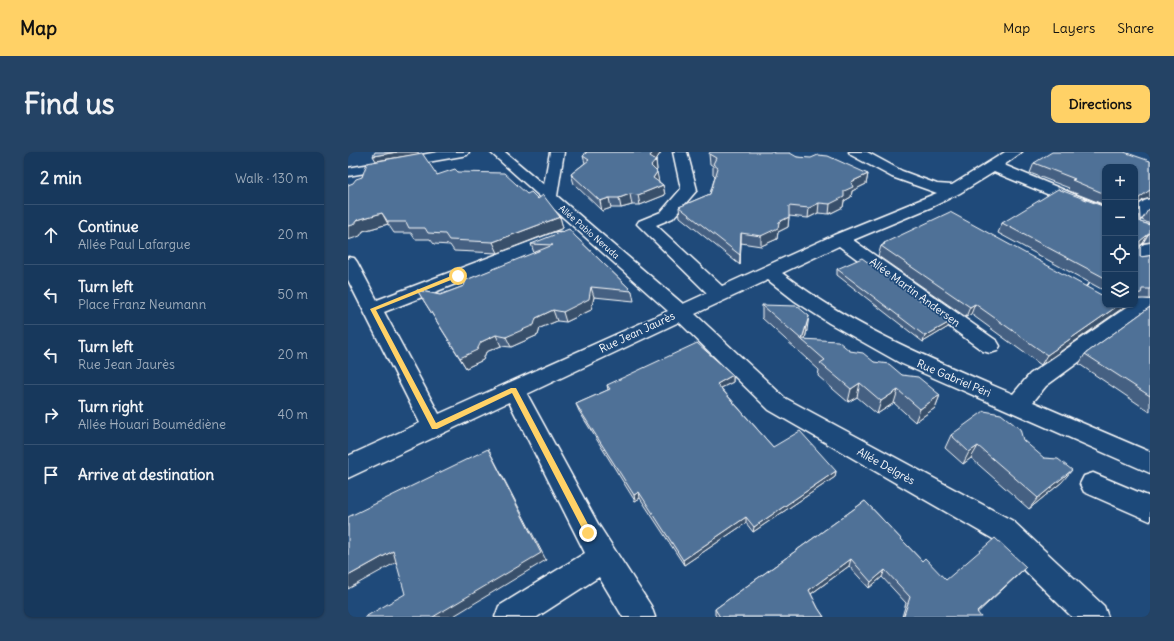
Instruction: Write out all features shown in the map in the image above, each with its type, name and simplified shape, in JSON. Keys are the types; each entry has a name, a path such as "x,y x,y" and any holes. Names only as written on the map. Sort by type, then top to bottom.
{"street":[{"path":"348,172 462,152"},
{"name":"Allée Pablo Neruda","path":"497,152 681,312"},
{"path":"549,197 557,152"},
{"path":"680,152 689,190 667,215 645,224 719,294"},
{"path":"856,152 897,174 935,188 955,190"},
{"name":"Rue Jean Jaurès","path":"348,467 840,239 899,214 935,207 955,190 1015,152"},
{"path":"993,166 1102,212"},
{"path":"897,174 905,187 906,202 899,214"},
{"path":"1138,223 1150,204"},
{"path":"373,309 584,227"},
{"name":"Allée Martin Andersen","path":"840,239 990,346"},
{"path":"1138,258 1150,248"},
{"path":"348,262 434,427"},
{"name":"Rue Gabriel Péri","path":"770,272 810,302 880,344 907,358 1150,463"},
{"path":"1017,406 1038,380 1133,308"},
{"name":"Allée Delgrès","path":"681,312 777,404 1003,530 1093,617"},
{"path":"514,390 588,533 640,617"},
{"path":"1093,484 1150,509"},
{"path":"510,617 603,558"}],"building":[{"path":"375,152 397,152 373,156"},
{"path":"587,152 653,152 650,156 656,160 651,166 657,172 653,178 663,185 638,195 630,194 619,198 609,198 600,201 571,174 589,160 583,156"},
{"path":"710,152 774,152 790,153 797,157 811,158 818,155 828,156 868,174 851,182 853,187 844,191 844,197 830,204 819,203 809,208 789,206 789,217 779,222 778,228 761,236 741,233 740,255 679,207 710,194 718,168 713,164 716,158 709,154"},
{"path":"1052,152 1124,152 1150,161 1150,190 1139,198 1140,222 1150,225 1150,233 1140,241 1140,257 1150,255 1150,289 1142,289 1141,293 1138,294 1138,164 1102,164 1102,193 1072,180 1075,179 1034,163"},
{"path":"422,153 437,175 455,169 458,172 504,173 527,194 531,192 538,199 543,195 560,217 493,242 449,240 445,234 428,233 425,228 409,228 406,222 388,222 382,213 357,220 353,225 348,226 348,185 353,183 356,179 362,177 367,163"},
{"path":"1058,189 1102,206 1102,276 1002,223"},
{"path":"950,212 1102,295 1102,308 1115,308 1047,355 975,304 970,307 881,246 885,244 884,243"},
{"path":"569,229 632,291 591,287 589,299 563,312 553,310 536,318 534,325 506,337 496,335 481,342 477,350 460,358 417,290 440,295 464,286 466,280 553,245 531,244"},
{"path":"862,258 950,322 925,336 837,269"},
{"path":"762,305 797,306 809,316 802,339 838,341 850,351 863,353 874,362 889,364 902,375 918,377 940,395 920,409 898,390 881,401 860,383 851,389 820,363 825,360"},
{"path":"1150,307 1150,396 1085,354"},
{"path":"697,343 733,375 717,384 773,447 800,431 836,471 754,527 746,517 683,560 639,492 634,495 576,404 610,389 607,385"},
{"path":"984,411 1001,414 1020,429 1023,440 1044,458 1058,459 1072,470 1038,498 978,446 969,452 951,435"},
{"path":"488,449 541,553 433,617 365,617 405,594 393,551 348,576 348,517"},
{"path":"865,501 922,561 925,558 946,580 995,538 1026,567 977,612 981,617 902,617 910,597 885,570 871,582 851,559 809,590 824,617 720,617 715,609"}],"route":[{"path":"458,276 373,309 434,427 514,390 588,533"}]}
